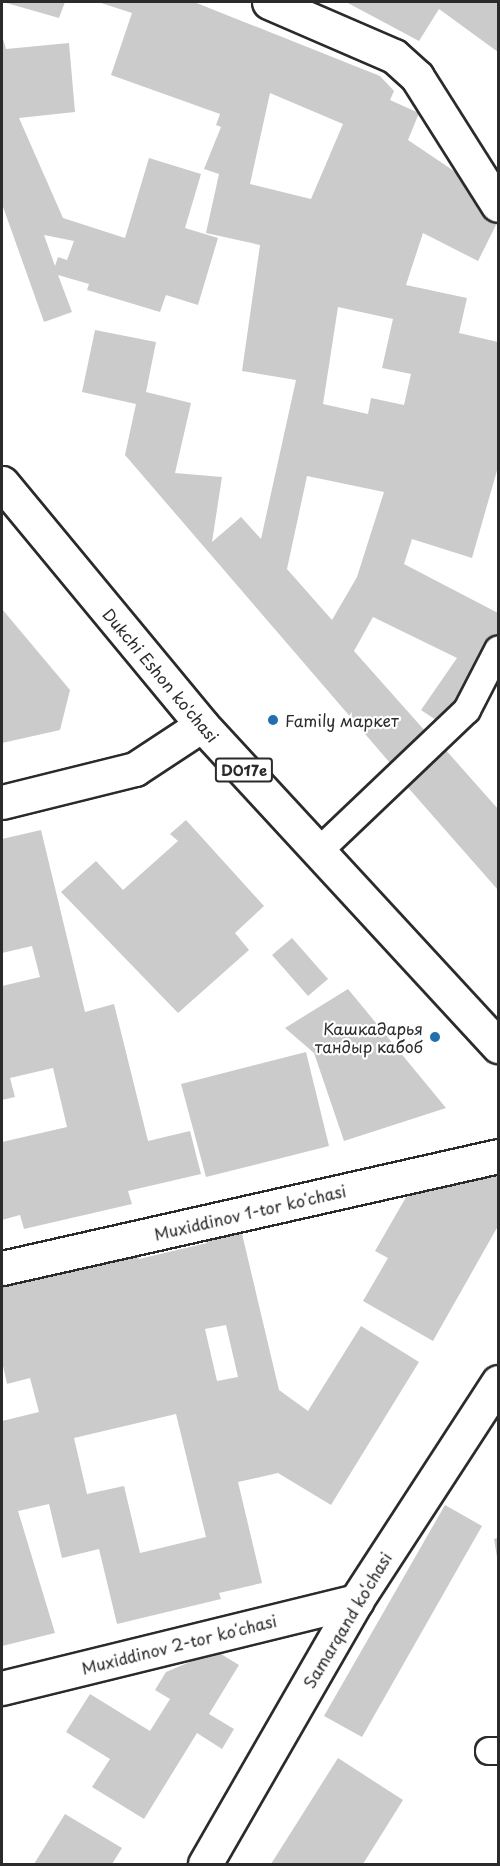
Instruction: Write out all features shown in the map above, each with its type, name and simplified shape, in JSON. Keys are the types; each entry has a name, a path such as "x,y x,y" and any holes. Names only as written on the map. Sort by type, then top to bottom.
{"street":[{"path":"269,2 394,56 417,77 498,205"},
{"name":"Dukchi Eshon ko'chasi","path":"2,483 202,725 498,1046"},
{"path":"2,802 135,770 202,725"},
{"name":"Muxiddinov 1-tor koʻchasi","path":"2,1268 498,1156"},
{"name":"Samarqand ko‘chasi","path":"205,1864 356,1601 498,1382"},
{"name":"Muxiddinov 2-tor koʻchasi","path":"2,1688 356,1601"}],"lane":[{"path":"319,851 467,710 498,650"}],"building":[{"path":"3,2 65,2 59,18"},
{"path":"98,2 194,2 380,76 394,91 390,100 419,113 408,140 454,171 498,221 478,261 423,233 406,285 467,298 459,333 498,342 498,467 472,558 412,539 404,564 498,613 498,634 442,724 421,710 457,658 373,617 354,651 426,732 390,763 125,455 136,404 82,392 95,330 156,342 146,392 191,403 175,473 222,477 212,542 241,517 261,539 296,380 242,371 260,245 206,233 219,174 204,169 221,127 216,125 220,114 111,75 132,13","holes":["270,93 343,124 311,199 250,184","338,307 393,319 382,368 411,374 404,405 371,398 368,414 323,404","307,476 384,492 357,577 332,620 287,569"]},
{"path":"346,2 498,2 498,52 439,9 419,41"},
{"path":"2,36 6,49 69,43 75,112 19,118 63,218 125,238 149,158 201,174 185,228 218,238 198,305 166,295 160,312 87,290 89,284 58,275 72,312 44,322 2,204","holes":["44,235 74,241 67,260 58,257 55,266"]},
{"path":"2,609 70,690 60,730 2,743"},
{"path":"444,748 498,809 498,890 404,783"},
{"path":"186,820 264,906 235,933 249,950 178,1013 61,892 96,861 123,890 178,841 170,834"},
{"path":"41,830 85,1012 114,1004 148,1141 190,1131 201,1174 128,1191 132,1204 24,1229 20,1215 2,1220 2,1142 67,1127 53,1068 10,1078 15,1097 2,1100 2,986 40,977 32,946 2,953 2,839"},
{"path":"292,938 328,979 308,996 272,955"},
{"path":"348,989 446,1108 344,1141 314,1053 285,1028"},
{"path":"306,1052 329,1146 206,1177 181,1084"},
{"path":"498,1165 498,1226 433,1341 363,1301 388,1258 375,1251 409,1192"},
{"path":"239,1221 279,1390 308,1411 361,1326 419,1362 331,1505 278,1473 238,1482 262,1583 219,1593 221,1599 117,1624 99,1549 62,1558 49,1504 18,1511 55,1633 2,1646 2,1421 39,1412 30,1378 7,1384 2,1361 2,1281 135,1242 139,1259 207,1243 204,1229","holes":["226,1325 238,1377 217,1381 205,1329","176,1414 206,1537 140,1553 124,1486 87,1494 74,1438"]},
{"path":"445,1505 482,1526 362,1737 324,1716"},
{"path":"498,1538 498,1557 497,1557 494,1539"},
{"path":"216,1651 239,1665 209,1714 234,1729 222,1749 197,1733 144,1819 92,1787 110,1759 66,1732 90,1694 150,1731 170,1699 155,1690 166,1672"},
{"path":"338,1758 403,1800 363,1864 271,1864"},
{"path":"65,1814 122,1848 112,1864 34,1864"}],"place":[{"name":"Family маркет","path":"273,720"},
{"name":"Кашкадарья тандыр кабоб","path":"435,1037"}]}
